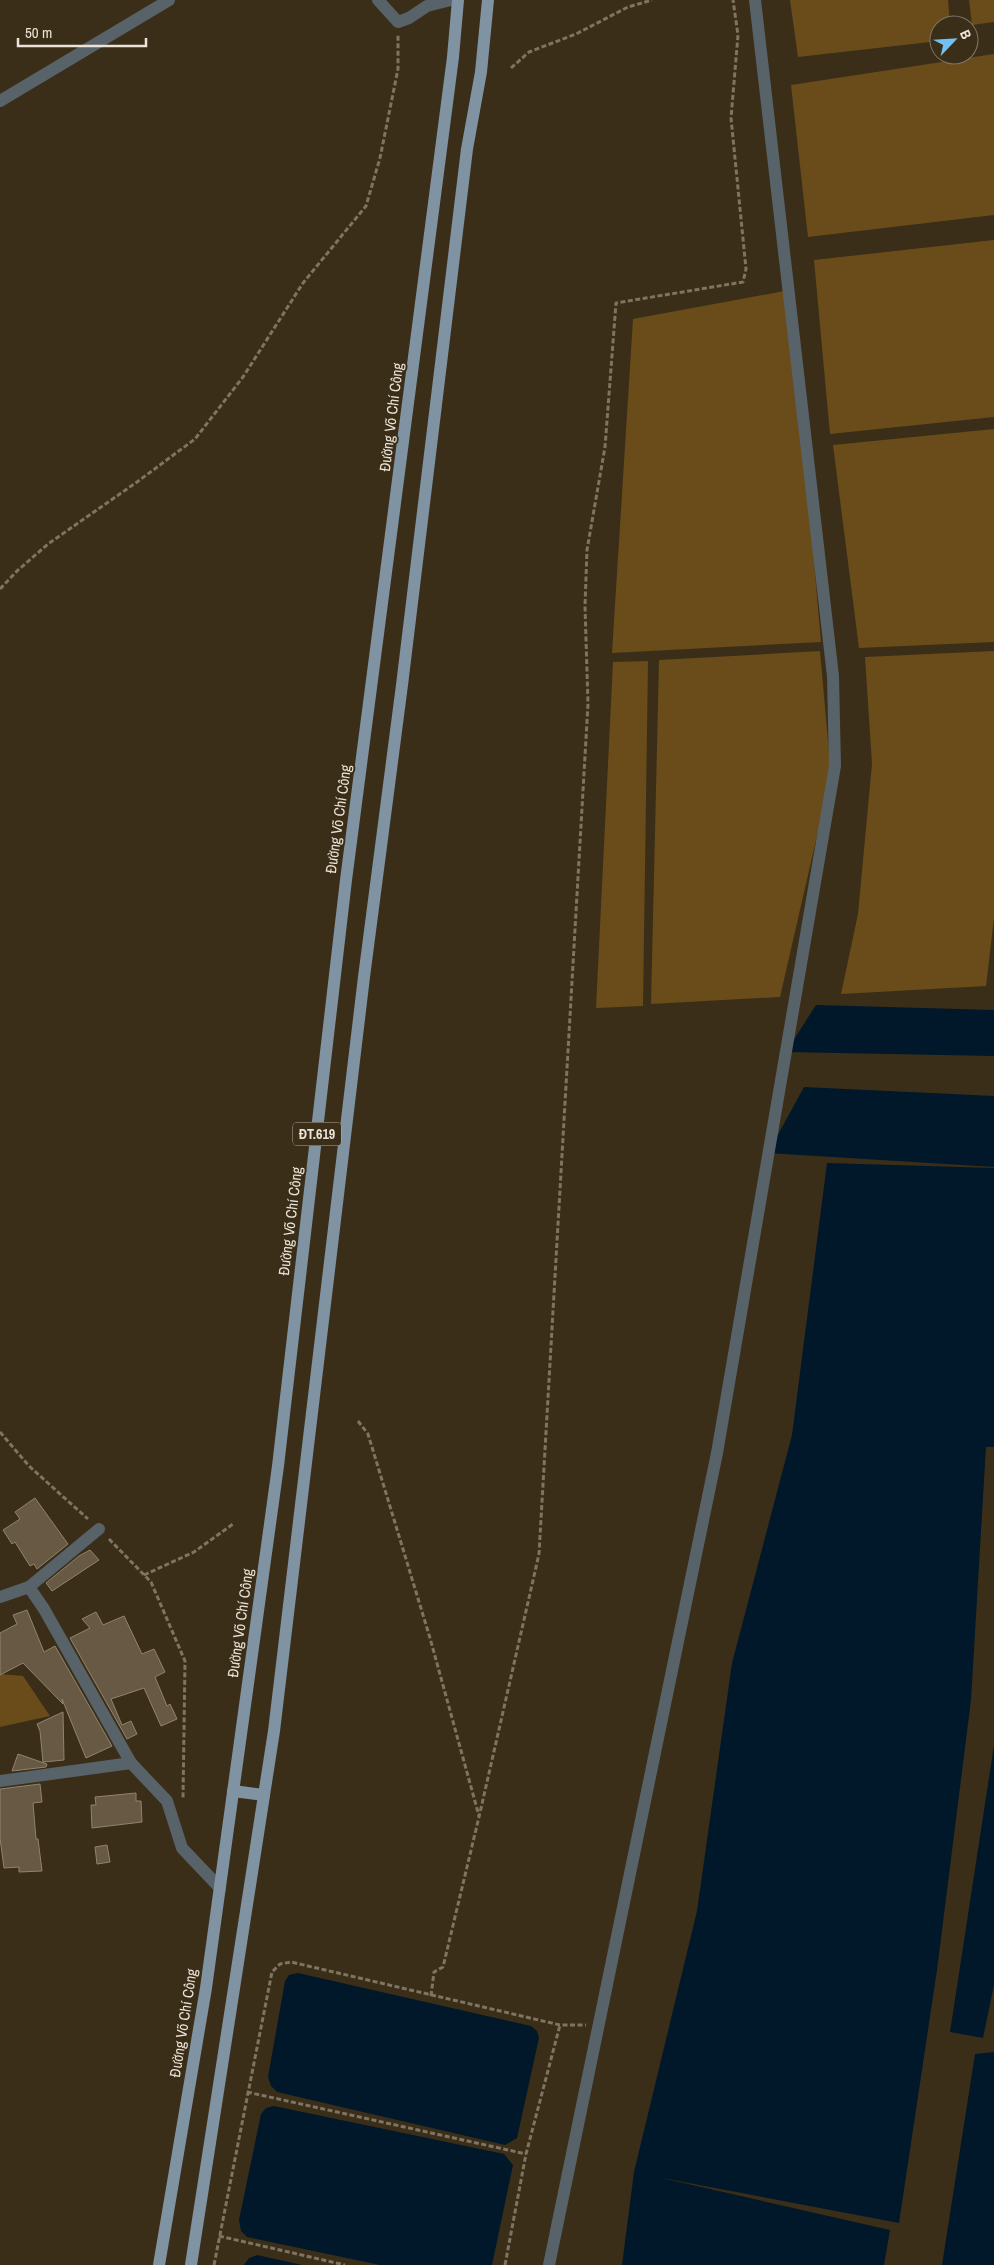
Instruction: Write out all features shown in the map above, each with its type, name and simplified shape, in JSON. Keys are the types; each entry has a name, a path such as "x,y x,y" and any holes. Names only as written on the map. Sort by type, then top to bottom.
{"main road":[{"name":"Đường Võ Chí Công","path":"159,2265 206,1988 279,1456 346,880 445,126 458,0"},
{"name":"ĐT.619","path":"190,2265 275,1721 363,987 402,685 467,149 480,72 488,0"},
{"path":"233,1791 264,1795"}],"street":[{"path":"0,101 168,0"},
{"path":"378,0 398,22 427,6 451,0"},
{"path":"549,2265 717,1453 835,766 833,676 754,0"},
{"path":"0,1597 29,1588 100,1530"},
{"path":"29,1588 44,1608 131,1763 167,1801 182,1848 220,1888"},
{"path":"0,1781 131,1763"}],"path":[{"path":"511,68 529,52 576,34 628,7 652,0"},
{"path":"430,1996 434,1972 443,1967 539,1554 588,704 585,606 587,550 591,514 605,447 616,303 742,282 746,269 731,118 738,35 734,0"},
{"path":"0,589 17,571 48,544 138,482 194,440 243,377 303,284 366,206 380,158 398,69 398,22"},
{"path":"358,1421 368,1434 430,1638 479,1817"},
{"path":"0,1432 30,1466 100,1530 151,1582 164,1608 185,1661 182,1807"},
{"path":"144,1575 194,1552 233,1524"},
{"path":"214,2265 272,1972 280,1964 291,1962 560,2025 599,2025"},
{"path":"505,2265 526,2154 560,2025"},
{"path":"247,2092 526,2154"},
{"path":"219,2236 345,2265"}],"shaded area":[{"path":"790,0 948,0 949,15 929,15 929,42 798,57"},
{"path":"969,0 994,0 994,22 979,24 979,15 971,15"},
{"path":"994,54 994,215 808,237 791,85 929,64 979,65 979,56"},
{"path":"994,240 994,417 830,434 814,260"},
{"path":"790,290 821,642 612,653 633,319"},
{"path":"994,429 994,642 859,648 833,445"},
{"path":"820,651 831,775 780,997 651,1004 659,660"},
{"path":"994,651 994,918 986,986 841,994 858,914 872,764 865,657"},
{"path":"648,661 643,1006 596,1008 613,662"},
{"path":"0,1674 23,1676 50,1716 0,1727"}],"water":[{"path":"816,1005 994,1010 994,1056 786,1052"},
{"path":"804,1087 994,1096 994,1167 768,1153"},
{"path":"827,1163 994,1168 994,1447 986,1447 971,1700 937,1970 899,2223 657,2177 890,2230 884,2265 622,2265 634,2172 697,1911 732,1663 792,1435"},
{"path":"994,1745 994,1985 983,2038 950,2032"},
{"path":"298,1973 531,2026 537,2031 539,2038 517,2138 505,2145 277,2092 271,2086 268,2077 285,1981 289,1975"},
{"path":"994,2052 994,2265 942,2265 975,2054"},
{"path":"274,2106 504,2154 513,2165 492,2265 380,2265 247,2237 241,2231 239,2220 261,2114 266,2108"},
{"path":"257,2255 302,2265 244,2265 249,2258"}],"building":[{"path":"35,1498 68,1544 37,1569 34,1564 30,1566 15,1542 12,1544 3,1530 20,1519 15,1512"},
{"path":"90,1550 99,1560 52,1591 46,1583 79,1556"},
{"path":"27,1610 44,1652 55,1646 112,1746 86,1758 62,1699 63,1704 23,1663 0,1675 0,1633 17,1624 13,1615"},
{"path":"96,1612 103,1625 124,1616 142,1654 154,1649 165,1672 155,1677 167,1706 170,1704 177,1719 161,1726 144,1688 111,1699 122,1725 131,1721 137,1734 127,1739 70,1638 90,1628 82,1619"},
{"path":"63,1712 64,1760 43,1762 40,1731 37,1724"},
{"path":"18,1754 47,1764 46,1767 12,1771"},
{"path":"40,1784 42,1802 33,1803 36,1839 38,1839 42,1871 19,1872 19,1867 4,1868 0,1838 0,1789"},
{"path":"136,1793 136,1801 141,1801 142,1822 92,1828 91,1805 96,1805 95,1797"},
{"path":"107,1845 110,1862 97,1864 95,1847"}]}
